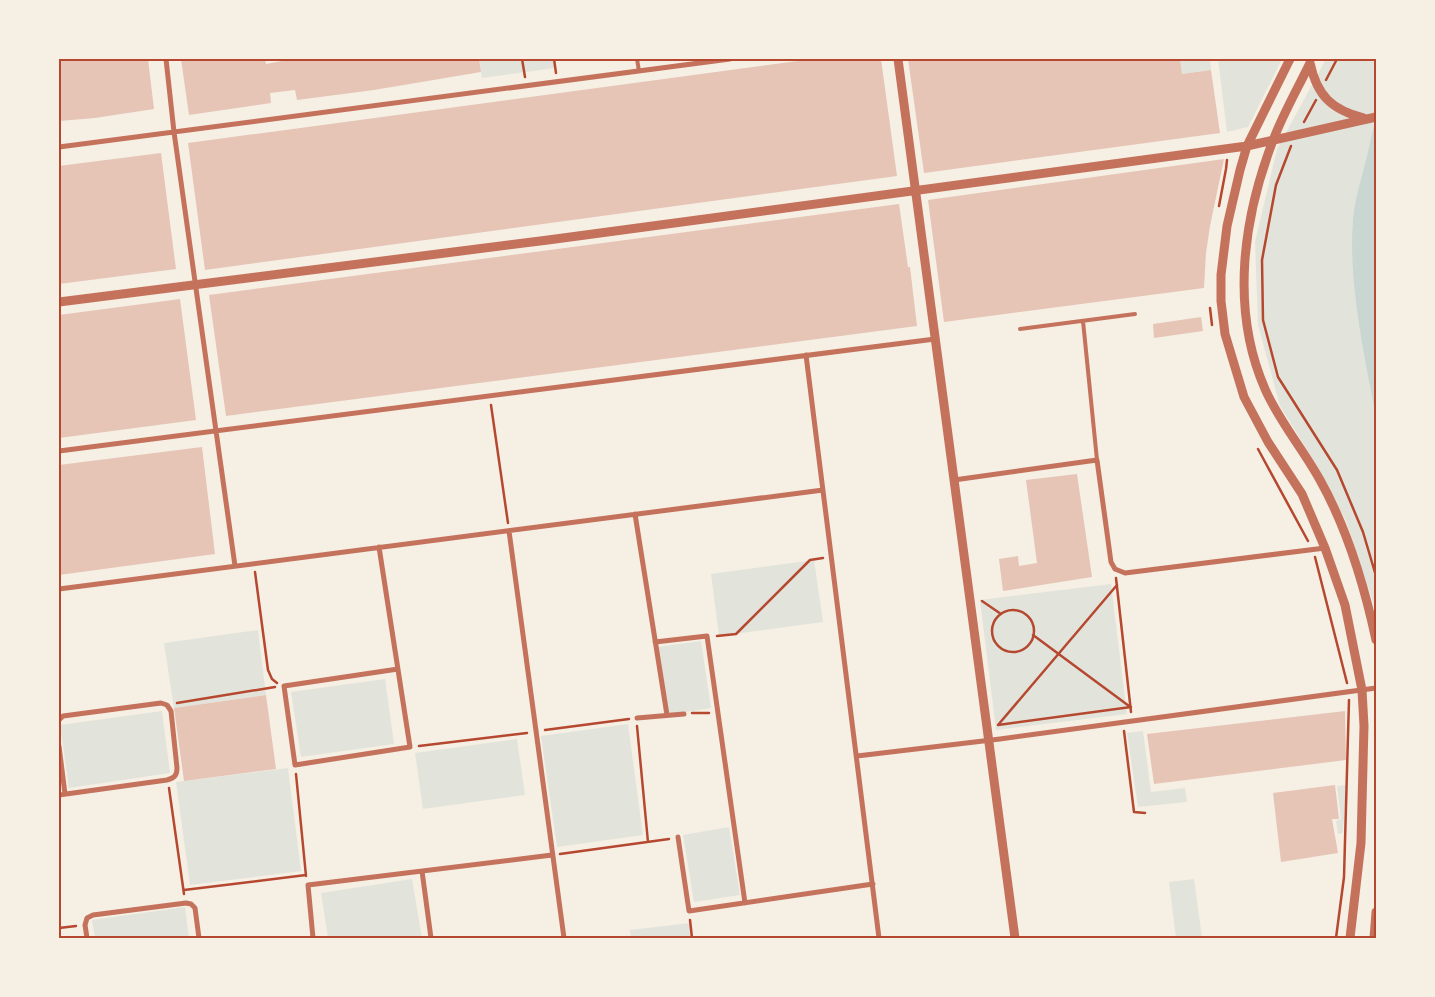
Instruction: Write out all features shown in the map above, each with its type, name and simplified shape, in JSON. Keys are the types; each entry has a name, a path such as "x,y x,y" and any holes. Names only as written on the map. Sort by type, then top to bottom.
{"street":[{"path":"166,59 174,132 235,566"},
{"path":"59,147 730,59"},
{"path":"898,59 1014,938"},
{"path":"1290,59 1247,146 1233,198 1221,275 1221,301 1226,334 1244,397 1268,442 1302,494 1325,548 1345,605 1362,690 1364,726 1361,843 1350,938"},
{"path":"1312,61 1313,76 1320,92 1329,102 1342,111 1372,118"},
{"path":"1312,61 1273,140 1260,181 1245,255 1243,292 1245,317 1256,366 1266,391 1320,480 1349,540 1368,603 1376,640"},
{"path":"59,302 548,240 1247,146 1372,118"},
{"path":"59,451 935,339"},
{"path":"806,355 880,938"},
{"path":"954,480 1097,460 1111,562 1115,569 1125,573 1325,548"},
{"path":"59,589 823,490"},
{"path":"635,514 667,716"},
{"path":"509,531 564,938"},
{"path":"379,547 398,669 410,747 295,765 284,686 398,669"},
{"path":"655,642 706,636 745,903"},
{"path":"857,756 1376,688"},
{"path":"59,720 63,716 161,703 167,705 171,711 177,774 174,778 168,780 59,795"},
{"path":"637,718 684,714"},
{"path":"59,746 65,794"},
{"path":"678,837 689,911 873,884"},
{"path":"313,938 308,885 552,855"},
{"path":"422,870 431,938"},
{"path":"87,938 87,918 93,915 188,904 195,908 199,938"},
{"path":"1374,938 1376,912"}],"lane":[{"path":"637,59 638,71"},
{"path":"1020,329 1135,314"},
{"path":"1083,321 1097,460"}],"path":[{"path":"522,59 526,86"},
{"path":"554,59 558,82"},
{"path":"1337,59 1296,136 1276,185 1262,260 1263,320 1278,377 1337,470 1363,532 1376,576"},
{"path":"1218,214 1226,169 1227,148"},
{"path":"1209,300 1212,327"},
{"path":"490,396 509,531"},
{"path":"1256,445 1313,549 1350,692 1344,877 1336,938"},
{"path":"706,636 736,634 810,560 832,557"},
{"path":"254,564 268,670 272,679 284,686"},
{"path":"1115,569 1132,721 1123,728 1134,812 1145,813"},
{"path":"1117,585 998,726 1131,707"},
{"path":"982,601 1001,614"},
{"path":"1010,610 1024,614 1032,625 1033,635 1029,644 1019,652 1005,651 999,647 992,636 994,622 1001,614 1010,610"},
{"path":"1033,635 1131,707"},
{"path":"167,705 284,686"},
{"path":"684,714 718,712"},
{"path":"410,747 637,718 648,842"},
{"path":"295,765 308,885"},
{"path":"168,780 184,890 188,904"},
{"path":"552,855 678,837"},
{"path":"184,890 306,875"},
{"path":"689,911 692,938"},
{"path":"59,928 86,925"}],"shaded area":[{"path":"479,59 554,59 555,68 482,78"},
{"path":"1180,59 1210,59 1211,70 1182,74"},
{"path":"1218,59 1282,59 1248,127 1227,132"},
{"path":"1326,59 1376,59 1376,611 1346,521 1317,466 1280,406 1258,325 1255,242 1277,149"},
{"path":"1376,119 1374,308 1376,318 1376,416 1358,318 1352,243 1355,203"},
{"path":"814,560 823,622 719,636 711,574"},
{"path":"1111,584 1127,714 996,730 980,600"},
{"path":"258,630 266,695 174,708 164,643"},
{"path":"701,641 711,708 668,715 657,647"},
{"path":"385,679 394,744 301,757 291,692"},
{"path":"162,711 170,773 69,788 60,725"},
{"path":"628,724 643,835 557,847 541,736"},
{"path":"1143,731 1151,792 1185,788 1187,802 1138,807 1127,733"},
{"path":"517,739 525,795 423,809 415,753"},
{"path":"288,768 301,871 190,885 176,782"},
{"path":"1346,785 1343,833 1338,834 1336,821 1341,819 1337,786"},
{"path":"729,827 740,895 694,902 683,835"},
{"path":"412,879 422,938 328,938 321,893"},
{"path":"1194,879 1202,938 1176,938 1169,882"},
{"path":"185,907 189,938 95,938 92,920"},
{"path":"690,923 692,938 631,938 630,930"}],"building":[{"path":"59,59 148,59 154,109 95,118 59,121"},
{"path":"181,59 265,59 266,64 282,61 282,59 479,59 481,72 374,90 297,100 295,90 270,93 271,103 189,115"},
{"path":"813,59 881,59 897,176 205,270 188,143"},
{"path":"908,59 1180,59 1182,74 1211,70 1220,133 924,173"},
{"path":"161,153 176,269 59,284 59,166"},
{"path":"1224,159 1210,226 1204,288 944,322 928,200"},
{"path":"899,204 908,267 910,267 917,326 226,416 209,295"},
{"path":"180,299 196,420 59,438 59,315"},
{"path":"1201,317 1203,331 1154,338 1153,324"},
{"path":"202,447 215,554 59,575 59,465"},
{"path":"1077,474 1092,577 1003,591 999,559 1018,556 1019,566 1037,563 1026,480"},
{"path":"266,695 276,769 184,781 174,708"},
{"path":"1345,711 1346,760 1154,784 1147,734"},
{"path":"1335,785 1339,819 1332,819 1338,853 1281,862 1273,793"}]}
